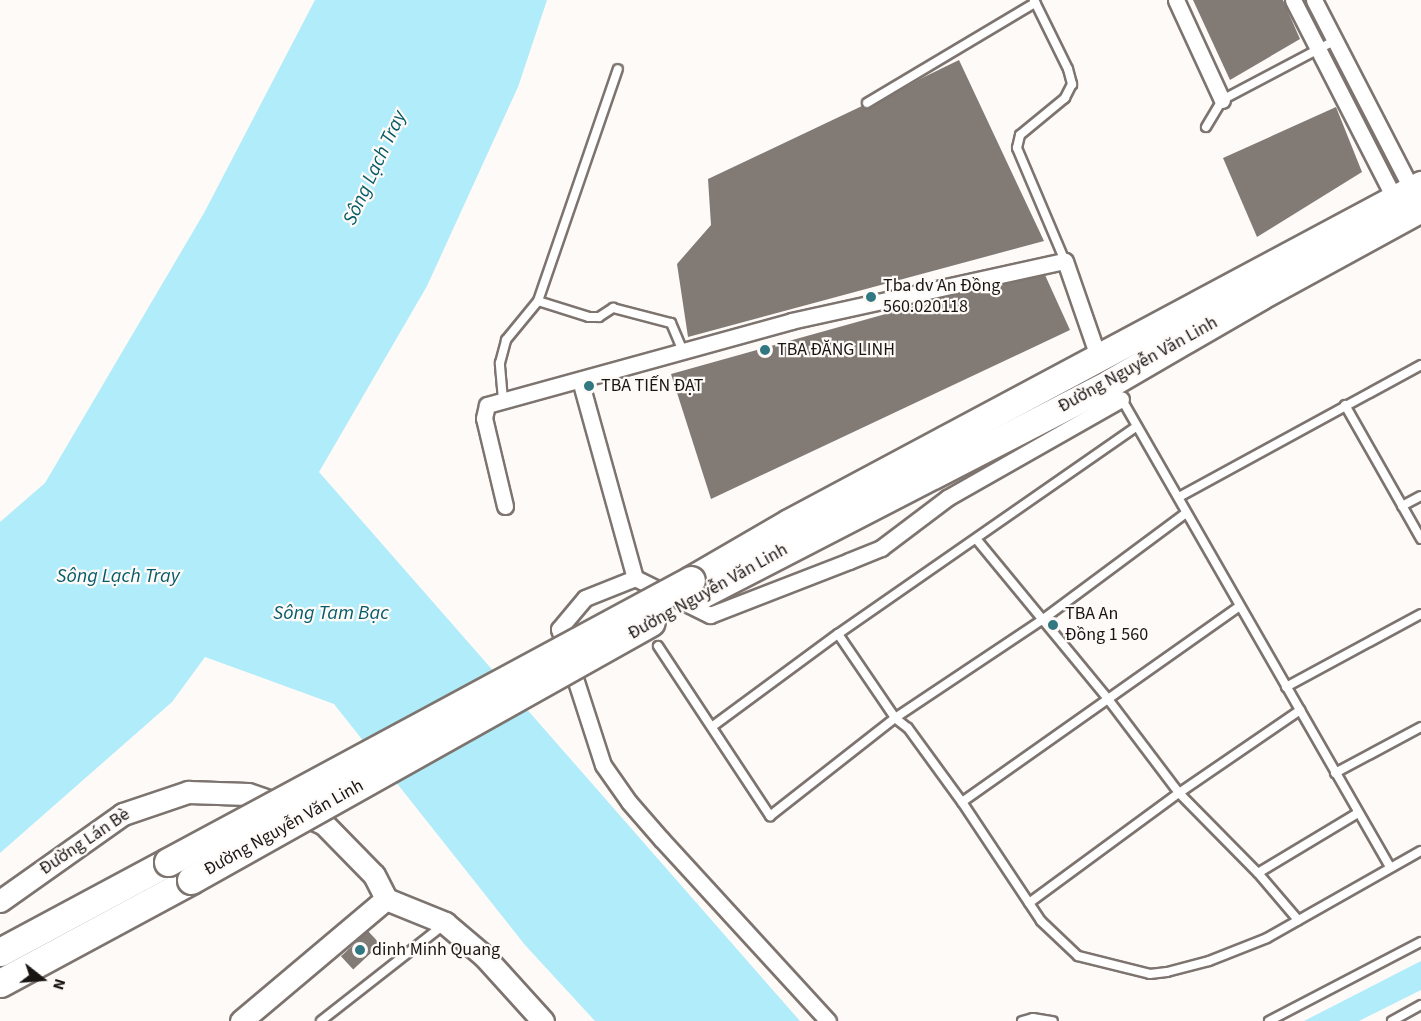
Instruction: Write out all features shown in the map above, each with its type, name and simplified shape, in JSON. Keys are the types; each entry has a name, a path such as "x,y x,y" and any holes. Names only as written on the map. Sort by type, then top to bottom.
{"highway":[{"name":"Đường Nguyễn Văn Linh","path":"0,952 694,588 1110,380 1412,201"},
{"name":"Đường Nguyễn Văn Linh","path":"0,983 191,880 694,588"}],"main road":[{"name":"Đường Lán Bè","path":"0,901 123,814 188,792 248,794 292,809 324,824 374,875 386,899"},
{"path":"242,1021 386,899 445,923 484,956 543,1021"}],"street":[{"path":"1176,0 1222,100"},
{"path":"1293,0 1318,50 1412,201"},
{"path":"1314,0 1412,201"},
{"path":"505,506 484,418 487,405 791,321 1065,261 1110,380 946,498 881,548 710,615 635,578 585,598 559,629 603,765 629,802 662,840 828,1021"},
{"path":"580,380 635,578"}],"lane":[{"path":"867,102 1035,2 1068,69 1072,84 1065,98 1020,135 1017,148 1065,261"},
{"path":"1206,127 1222,100 1334,41"},
{"path":"503,400 500,363 507,340 538,301 618,69"},
{"path":"538,301 589,317 599,317 613,308 671,323 683,351"},
{"path":"1179,497 1421,364"},
{"path":"1110,380 1390,867"},
{"path":"1345,405 1421,539"},
{"path":"713,726 838,634 977,540 1137,426"},
{"path":"1402,506 1421,496"},
{"path":"658,646 713,726 770,816 895,718 1042,620 1186,513"},
{"path":"977,540 1108,699 1179,793 1258,873 1298,920"},
{"path":"962,802 1240,606"},
{"path":"1286,687 1421,615"},
{"path":"838,634 895,718 908,728 962,802 1041,921 1078,956 1150,974 1209,961 1267,938 1421,851"},
{"path":"1029,903 1179,793 1300,710"},
{"path":"1335,772 1421,728"},
{"path":"1258,873 1358,813"},
{"path":"321,1021 445,923"},
{"path":"1269,1021 1421,942"},
{"path":"1392,1021 1421,1005"},
{"path":"1022,1021 1033,1018 1053,1021"}],"water":[{"name":"Sông Lạch Tray","path":"315,0 547,0 518,87 427,286 319,472 800,1021 595,1021 525,945 334,704 205,657 172,702 0,853 0,522 45,483 204,213"},
{"path":"1421,961 1421,990 1359,1021 1304,1021"}],"building":[{"path":"1193,0 1283,0 1300,39 1230,80"},
{"path":"959,60 1044,241 688,337 677,264 711,225 708,179 862,106 870,108"},
{"path":"1336,107 1362,172 1257,237 1223,158"},
{"path":"1045,275 1070,330 711,499 671,374 943,298"},
{"name":"dinh Minh Quang","path":"368,931 380,944 353,969 341,956"}],"place":[{"name":"Tba dv An Đồng 560.020118","path":"871,297"},
{"name":"TBA ĐĂNG LINH","path":"765,350"},
{"name":"TBA TIẾN ĐẠT","path":"589,386"},
{"name":"TBA An Đồng 1 560","path":"1053,625"},
{"name":"dinh Minh Quang","path":"360,950"}],"water label":[{"name":"Sông Tam Bạc","path":"331,613"}]}
